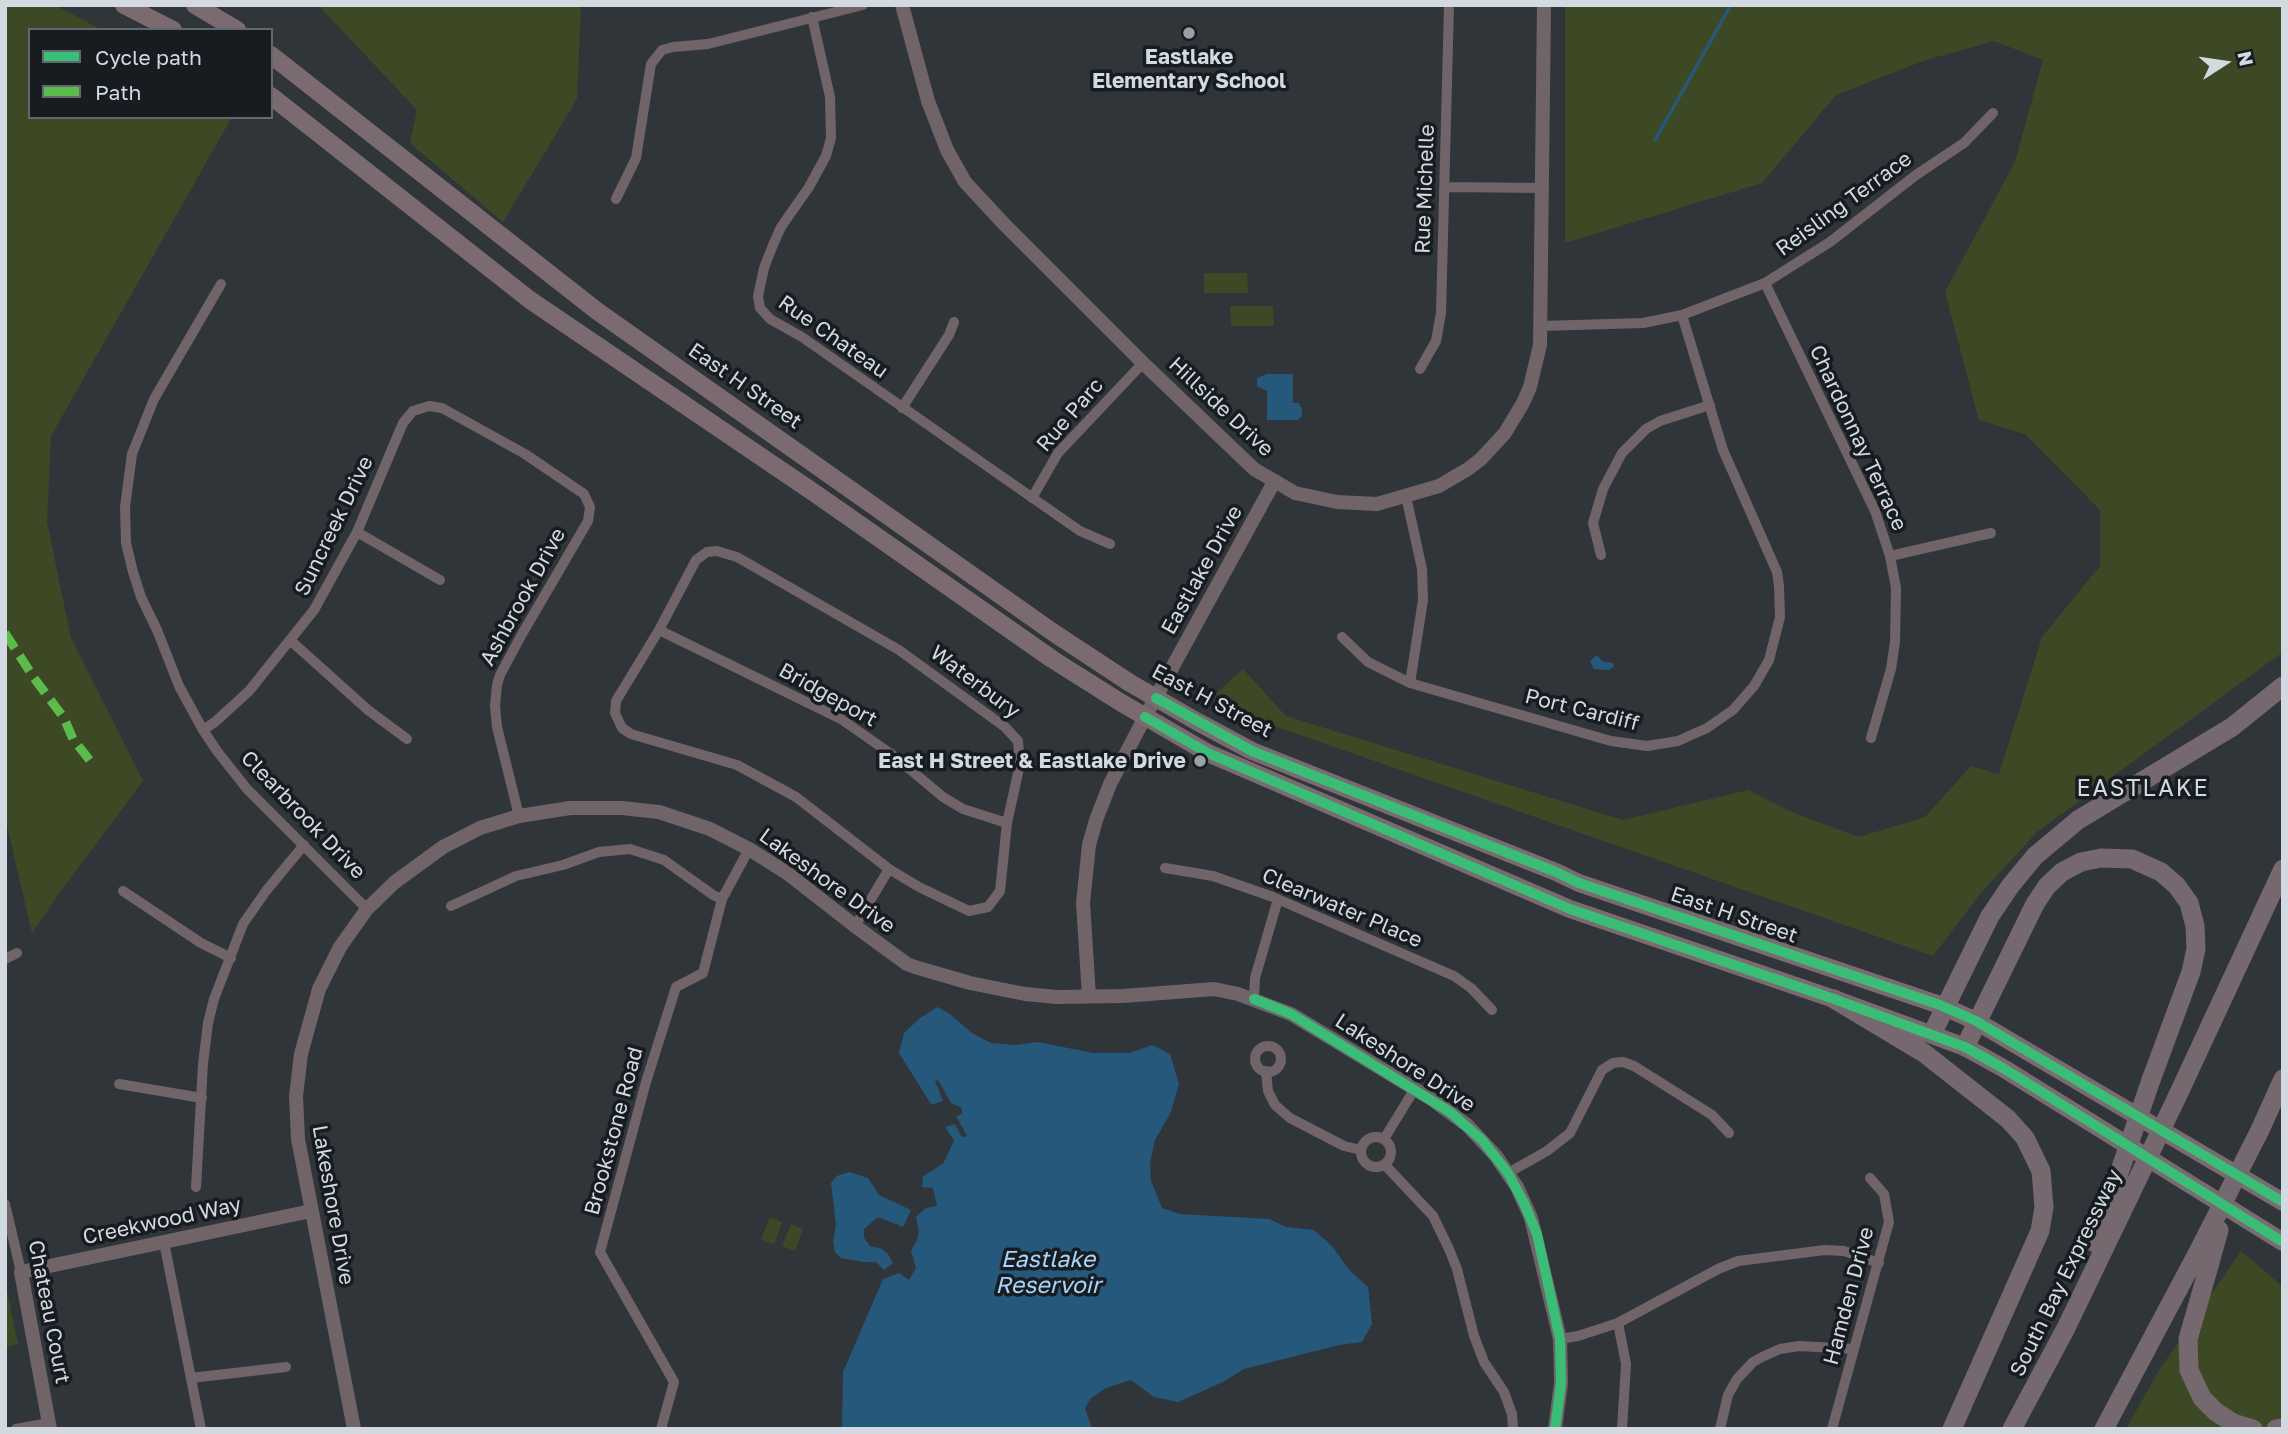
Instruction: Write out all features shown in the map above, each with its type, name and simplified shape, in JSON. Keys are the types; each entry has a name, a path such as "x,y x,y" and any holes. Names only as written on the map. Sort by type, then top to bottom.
{"highway":[{"path":"1932,1034 2000,900 2023,870 2049,843 2086,815 2232,727 2283,686"},
{"path":"1965,1047 2040,895 2054,879 2071,866 2091,859 2121,858 2142,862 2169,878 2183,894 2192,914 2196,937 2191,972 2151,1080 2122,1190"},
{"name":"South Bay Expressway","path":"2012,1429 2066,1328 2122,1190 2176,1097 2283,869"},
{"path":"1834,999 1924,1053 2008,1119 2025,1138 2040,1171 2045,1207 2040,1231 1952,1429"},
{"path":"2104,1429 2203,1260 2229,1194 2283,1079"},
{"path":"2203,1260 2189,1339 2189,1370 2202,1398 2216,1412 2234,1423 2253,1429"},
{"path":"2276,1429 2283,1428"}],"main road":[{"path":"124,5 169,28"},
{"path":"195,5 234,28"},
{"name":"East H Street","path":"273,57 597,310 1043,625 1156,698 1252,751 1579,883 1946,1008 1976,1021 2283,1202"},
{"name":"East H Street","path":"273,98 530,300 816,494 1052,659 1208,754 1570,909 1834,999 1965,1047 2283,1242"}],"street":[{"path":"616,199 636,158 651,64 662,50 708,44 863,5"},
{"name":"Hillside Drive","path":"902,5 928,101 947,150 965,181 1004,224 1247,463 1295,493 1337,502 1377,504 1439,486 1481,459 1505,433 1524,403 1530,387 1541,345 1544,5"},
{"name":"Rue Michelle","path":"1420,369 1436,341 1441,313 1449,5"},
{"name":"Rue Chateau","path":"813,17 830,97 831,138 826,156 809,187 781,227 764,268 758,296 760,308 770,319 802,337 1031,498 1080,531 1110,544"},
{"name":"Reisling Terrace","path":"1541,326 1634,324 1682,315 1765,283 1830,242 1916,175 1964,143 1993,113"},
{"path":"1445,187 1543,188"},
{"name":"Chardonnay Terrace","path":"1765,283 1875,511 1890,556 1896,588 1895,642 1891,669 1871,738"},
{"name":"Clearbrook Drive","path":"221,284 146,416 132,454 125,507 127,543 138,589 158,630 179,686 203,730 247,789 367,909"},
{"name":"Port Cardiff","path":"1342,637 1368,662 1410,683 1611,741 1647,746 1670,743 1707,728 1733,710 1754,686 1769,660 1780,617 1779,586 1777,572 1723,450 1682,315"},
{"path":"902,408 949,335 954,322"},
{"name":"Rue Parc","path":"1031,498 1058,453 1143,363"},
{"path":"1601,555 1593,523 1603,489 1622,453 1646,429 1660,421 1710,405"},
{"name":"Ashbrook Drive","path":"403,423 413,411 429,406 442,408 525,454 584,494 590,507 588,521 500,675 495,706 497,727 519,816"},
{"name":"Suncreek Drive","path":"203,730 249,691 325,592 357,532 403,423"},
{"name":"Eastlake Drive","path":"1089,996 1083,903 1089,845 1096,820 1110,784 1145,717 1274,482"},
{"path":"1406,496 1422,569 1423,600 1410,683"},
{"path":"357,532 440,580"},
{"path":"1890,556 1991,533"},
{"name":"Waterbury","path":"717,551 737,557 899,650 1005,727 1018,741 1020,764 1007,823 1000,891 993,902 982,909 969,911 889,869 796,797 737,765 631,734 622,728 615,713 616,701 659,631 696,560 707,552 717,551"},
{"name":"Bridgeport","path":"659,631 830,713 962,809 1007,823"},
{"path":"290,640 369,710 407,739"},
{"name":"Lakeshore Drive","path":"354,1429 311,1211 296,1118 300,1054 311,1011 329,968 367,909 403,876 443,847 480,828 519,816 570,808 622,808 659,812 710,829 787,873 907,964 948,977 1025,994 1057,997 1123,996 1214,989 1238,993 1291,1014 1433,1100 1467,1125 1508,1173 1536,1234 1560,1339 1561,1384 1555,1429"},
{"path":"196,1187 203,1064 214,999 243,924 304,845"},
{"path":"451,906 516,876 563,865 599,852 630,849 664,860 722,900"},
{"name":"Brookstone Road","path":"661,1429 674,1382 600,1252 646,1082 676,987 703,973 722,900 749,849"},
{"name":"Clearwater Place","path":"1165,867 1213,876 1278,899 1454,976 1471,988 1492,1010"},
{"path":"855,926 889,869"},
{"path":"123,891 201,943 231,958"},
{"path":"1254,999 1255,978 1278,899"},
{"path":"5,959 17,953"},
{"path":"1508,1173 1547,1152 1570,1133 1602,1070 1613,1063 1623,1062 1634,1066 1712,1115 1729,1133"},
{"path":"1266,1071 1268,1091 1275,1105 1290,1118 1344,1146 1361,1150"},
{"path":"118,1084 202,1098"},
{"path":"1384,1139 1414,1090"},
{"path":"1370,1138 1384,1139 1391,1146 1389,1161 1385,1165 1370,1166 1363,1159 1361,1150 1370,1138"},
{"path":"1385,1165 1433,1216 1457,1269 1474,1336 1484,1362 1504,1392 1512,1414 1513,1429"},
{"name":"Hamden Drive","path":"1832,1429 1889,1222 1884,1194 1870,1178"},
{"name":"Chateau Court","path":"5,1204 50,1426"},
{"name":"Creekwood Way","path":"20,1272 311,1211"},
{"path":"164,1242 201,1429"},
{"path":"1560,1339 1618,1323 1738,1261 1825,1250 1844,1251 1879,1263"},
{"path":"1618,1323 1626,1364 1622,1429"},
{"path":"1720,1429 1728,1395 1737,1379 1762,1356 1799,1346 1854,1349"},
{"path":"191,1378 286,1367"},
{"path":"16,1429 50,1426"}],"green space":[{"path":"5,5 55,5 98,28 28,28 28,119 231,119 51,436 47,522 71,638 143,781 32,933 5,817"},
{"path":"318,5 581,5 577,99 503,222 410,143 417,110"},
{"path":"1565,5 2283,5 2283,652 2037,832 1980,894 1933,956 1260,721 1215,694 1243,669 1286,716 1623,820 1748,790 1796,814 1859,837 1925,817 1971,766 1999,774 2042,637 2100,566 2100,510 2025,434 1979,420 1945,292 2015,162 2043,60 1994,41 1926,60 1836,95 1762,183 1565,243"},
{"path":"1204,273 1247,273 1248,293 1204,293"},
{"path":"1230,306 1273,306 1274,326 1231,326"},
{"path":"770,1217 782,1222 774,1245 761,1239"},
{"path":"791,1224 803,1229 795,1251 782,1246"},
{"path":"2241,1251 2283,1287 2283,1429 2126,1429 2158,1372"},
{"path":"5,1281 18,1344 5,1347"}],"water":[{"path":"1267,374 1293,374 1293,403 1299,403 1302,409 1302,416 1298,420 1267,420 1267,391 1257,386 1257,378"},
{"path":"1597,655 1602,661 1613,663 1614,666 1609,670 1594,669 1590,661"},
{"name":"Eastlake Reservoir","path":"937,1007 950,1014 972,1033 991,1043 1016,1045 1038,1042 1093,1053 1130,1053 1152,1045 1170,1054 1179,1084 1171,1112 1155,1140 1150,1163 1151,1181 1162,1208 1180,1214 1269,1219 1286,1227 1314,1230 1368,1287 1372,1324 1362,1342 1339,1345 1244,1369 1223,1382 1178,1402 1154,1397 1131,1380 1106,1388 1091,1398 1085,1408 1092,1429 842,1429 843,1372 883,1279 899,1273 909,1280 916,1268 911,1251 919,1231 916,1217 926,1208 937,1206 933,1188 922,1187 923,1176 943,1164 954,1141 899,1053 904,1033"},
{"path":"849,1172 868,1178 879,1195 911,1210 903,1227 878,1217 864,1229 864,1238 870,1246 882,1249 893,1263 884,1270 876,1262 841,1258 835,1252 833,1241 836,1225 831,1183 837,1176"}],"pier":[{"path":"938,1080 951,1103 962,1108 962,1114 956,1116 967,1136 962,1137 955,1124 945,1127 931,1105 943,1101 935,1081"}],"waterway":[{"path":"1655,140 1731,5"}],"marked path":[{"path":"5,633 64,718 73,739 95,767"}],"cycle path":[{"path":"1156,698 1252,751 1579,883 1940,1005 1976,1021 2283,1202"},
{"path":"1145,717 1208,753 1570,909 1834,999 1965,1047 2283,1242"},
{"path":"1254,999 1291,1014 1450,1112 1482,1140 1508,1173 1537,1234 1560,1339 1561,1383 1555,1429"}],"place":[{"name":"Eastlake Elementary School","path":"1189,33"},
{"name":"East H Street & Eastlake Drive","path":"1200,761"}],"district":[{"name":"EASTLAKE","path":"2143,789"}]}
